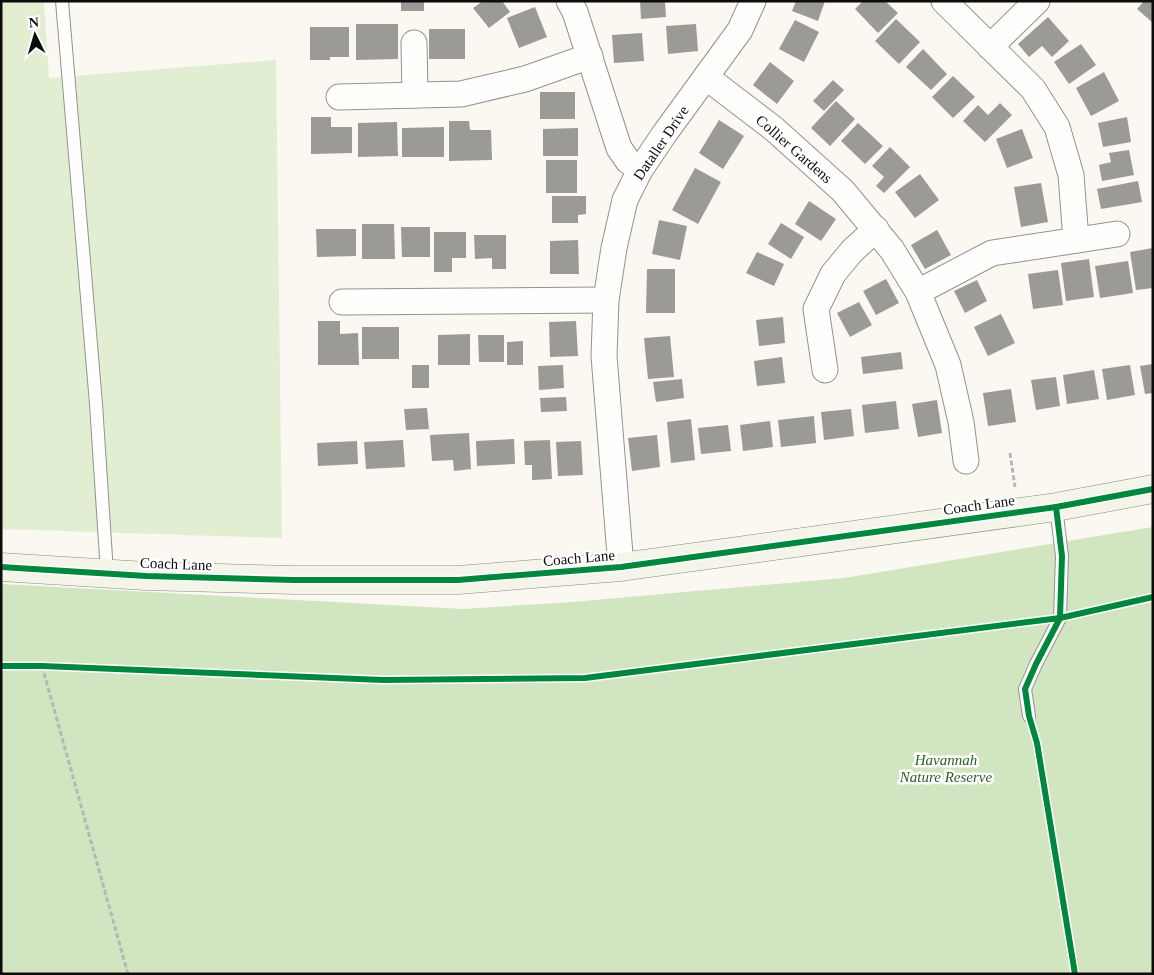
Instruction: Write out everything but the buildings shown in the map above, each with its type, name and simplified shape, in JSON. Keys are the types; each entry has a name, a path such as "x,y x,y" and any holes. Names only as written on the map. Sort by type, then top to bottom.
{"street":[{"path":"569,1 575,12 590,56 619,148 628,161 640,170"},
{"name":"Dataller Drive","path":"621,567 604,356 606,300 614,248 625,200 640,170 665,132 740,30 753,1"},
{"path":"944,1 1032,89 1057,127 1071,175 1076,240"},
{"path":"990,47 1037,1"},
{"path":"414,44 415,95"},
{"path":"339,98 460,94 525,79 590,56"},
{"name":"Collier Gardens","path":"706,77 774,130 843,191 892,250 918,292 948,365 961,422 966,461"},
{"path":"824,370 816,309 833,274 852,251 876,229"},
{"path":"918,292 992,253 1117,234"},
{"path":"342,302 606,300"},
{"name":"Coach Lane","path":"1,567 294,580 458,580 621,567 1056,507 1153,489"}],"lane":[{"path":"62,1 95,394 107,573"},
{"path":"1029,716 1026,689 1060,618 1062,556 1056,507"}],"path":[{"path":"1010,453 1019,512"},
{"path":"42,666 128,974"}],"green space":[{"path":"1,1 44,1 49,78 276,60 282,538 1,529"},
{"name":"Havannah Nature Reserve","path":"1153,527 1153,974 1,974 1,584 463,609 572,602 844,578"}],"cycle path":[{"path":"1,567 146,576 294,580 458,580 621,567 1056,507 1153,489"},
{"path":"1056,507 1062,556 1060,618 1025,689 1029,716 1037,743 1075,974"},
{"path":"1,666 42,666 383,680 585,678 1060,618 1153,597"}]}
